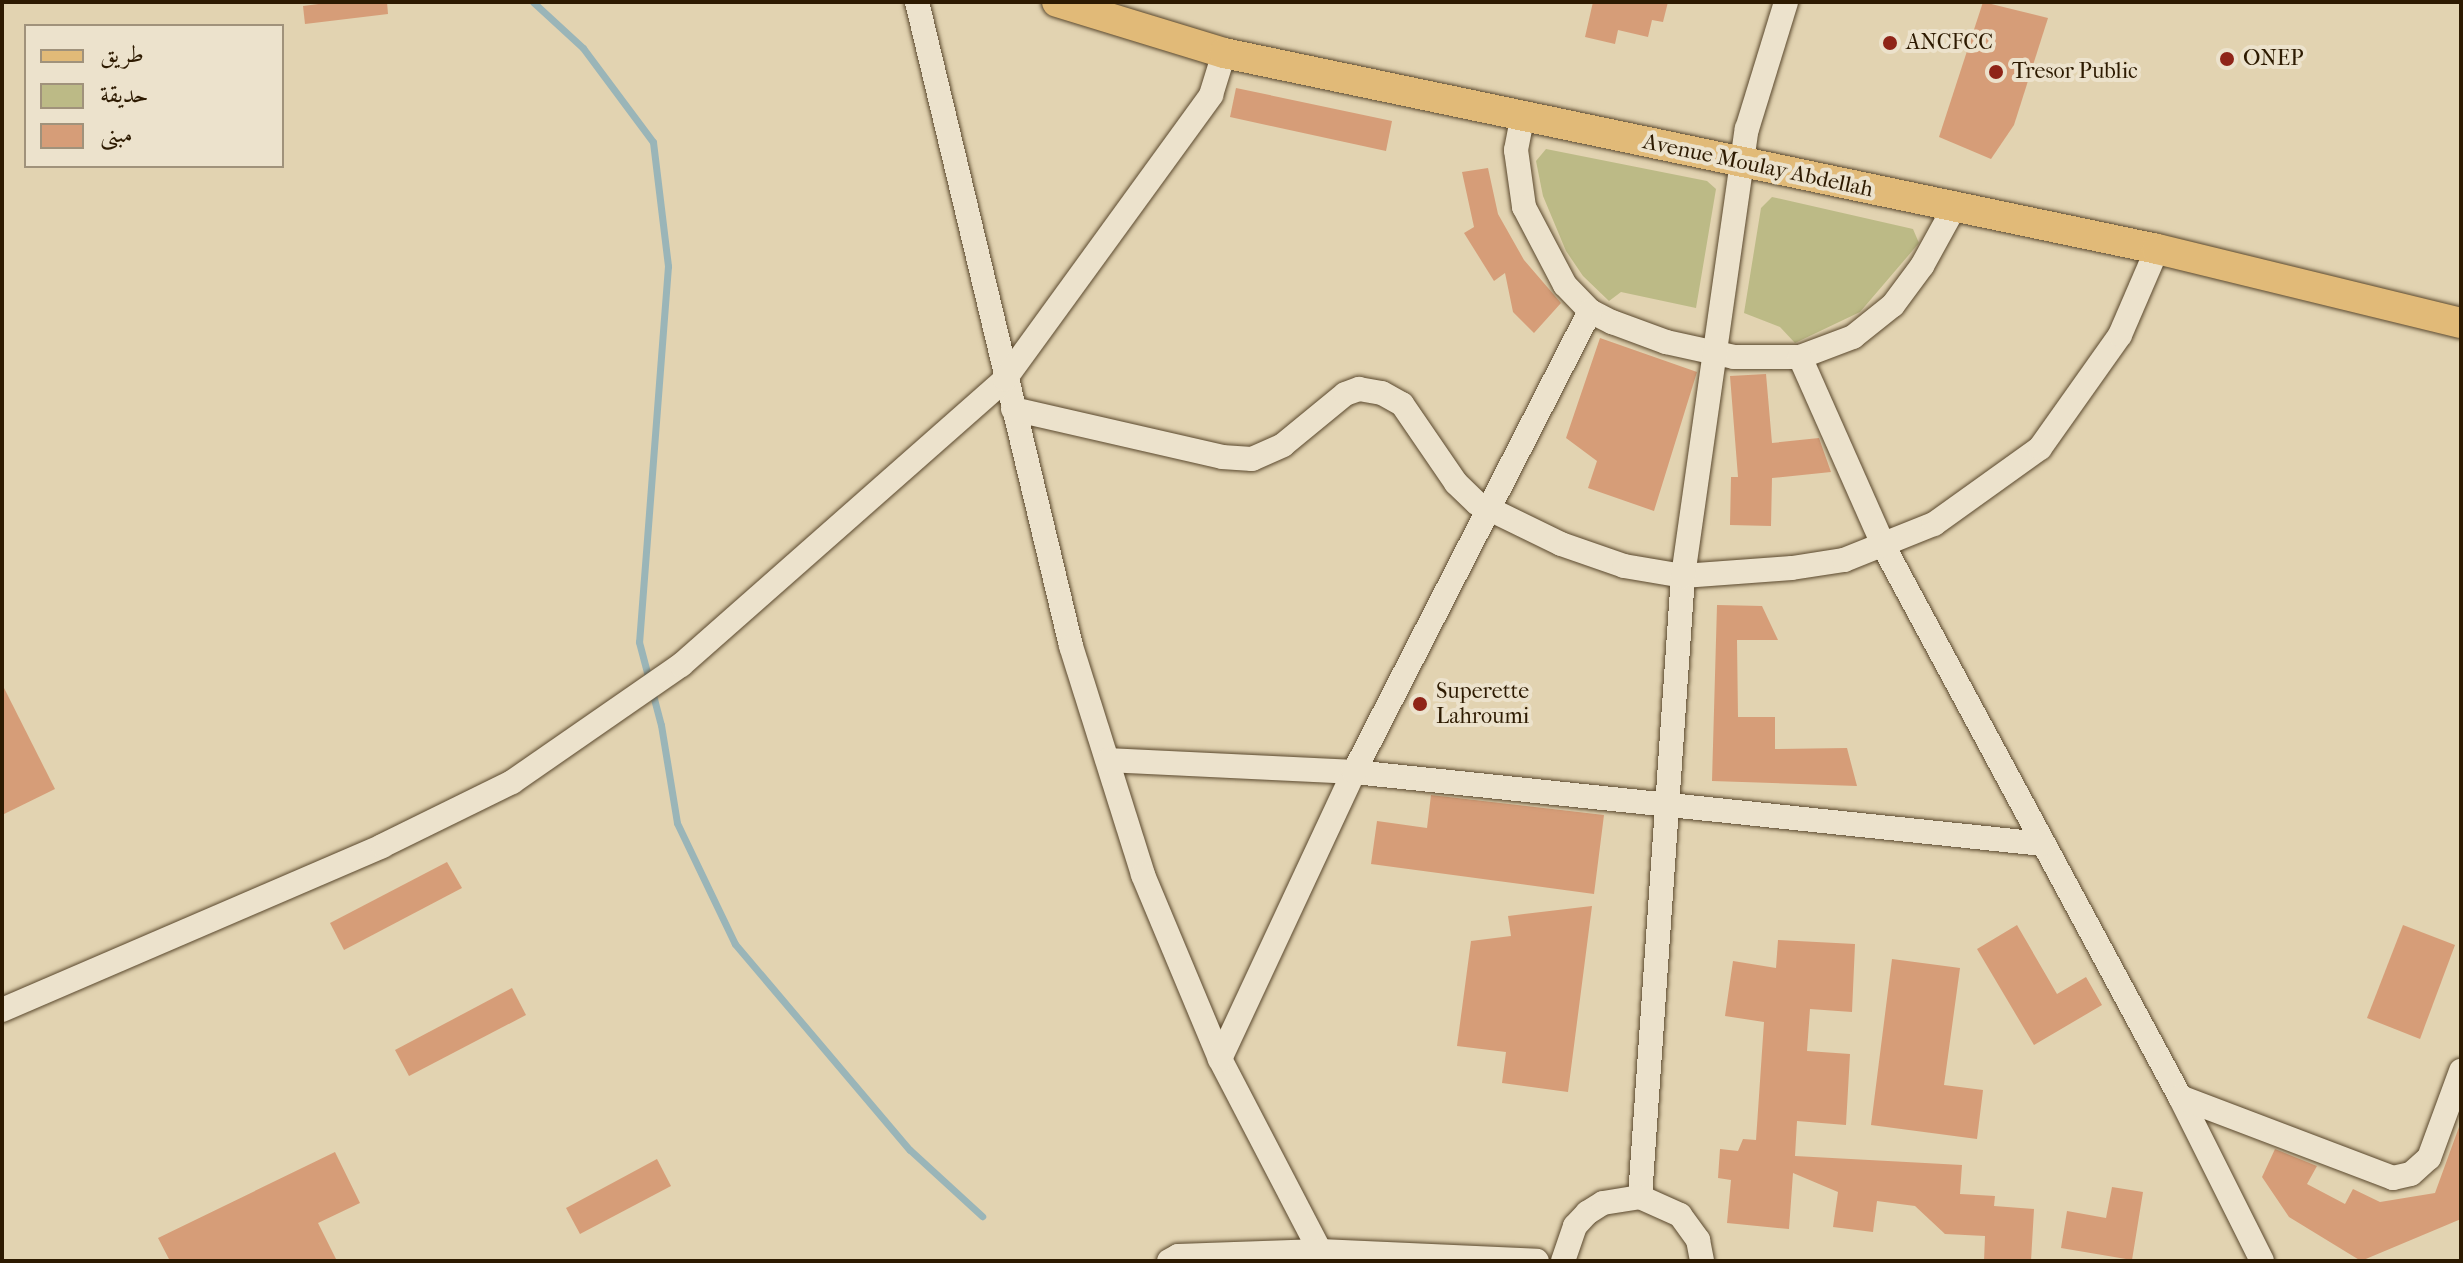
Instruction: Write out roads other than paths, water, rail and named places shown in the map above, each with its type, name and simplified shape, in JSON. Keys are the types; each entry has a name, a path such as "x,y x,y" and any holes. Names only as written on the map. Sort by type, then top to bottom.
{"main road":[{"name":"Avenue Moulay Abdellah","path":"1057,2 1224,53 2157,249 2461,323"}],"street":[{"path":"917,2 1071,646 1143,875 1220,1059 1323,1256"},
{"path":"1640,1197 1683,576 1747,129 1786,2"},
{"path":"2,1010 395,839 512,782 681,665 1005,379 1211,95 1224,53"},
{"path":"1523,114 1516,150 1524,207 1548,260 1590,311 1666,342 1715,352 1800,357 1853,337 1893,305 1922,266 1955,206"},
{"path":"1013,409 1222,457 1252,459 1283,445 1345,394 1359,389 1382,393 1402,404 1456,483 1485,510 1624,566 1683,576 1831,562 1884,547 1934,524 2040,448 2120,335 2157,249"},
{"path":"1220,1059 1354,772 1485,510 1590,311"},
{"path":"1800,357 1884,547 2180,1097 2262,1261"},
{"path":"1108,760 1354,772 1667,802 2043,844"},
{"path":"2180,1097 2402,1177 2429,1158 2461,1071"},
{"path":"1563,1261 1575,1226 1587,1213 1612,1200 1640,1197 1680,1215 1698,1240 1702,1261"},
{"path":"1169,1261 1178,1256 1537,1261"}],"waterway":[{"path":"533,2 583,48 653,142 668,266 639,642 661,725 677,823 735,944 910,1150 982,1216"}],"place":[{"name":"ANCFCC","path":"1890,43"},
{"name":"ONEP","path":"2227,59"},
{"name":"Tresor Public","path":"1996,72"},
{"name":"Superette Lahroumi","path":"1420,704"}]}
